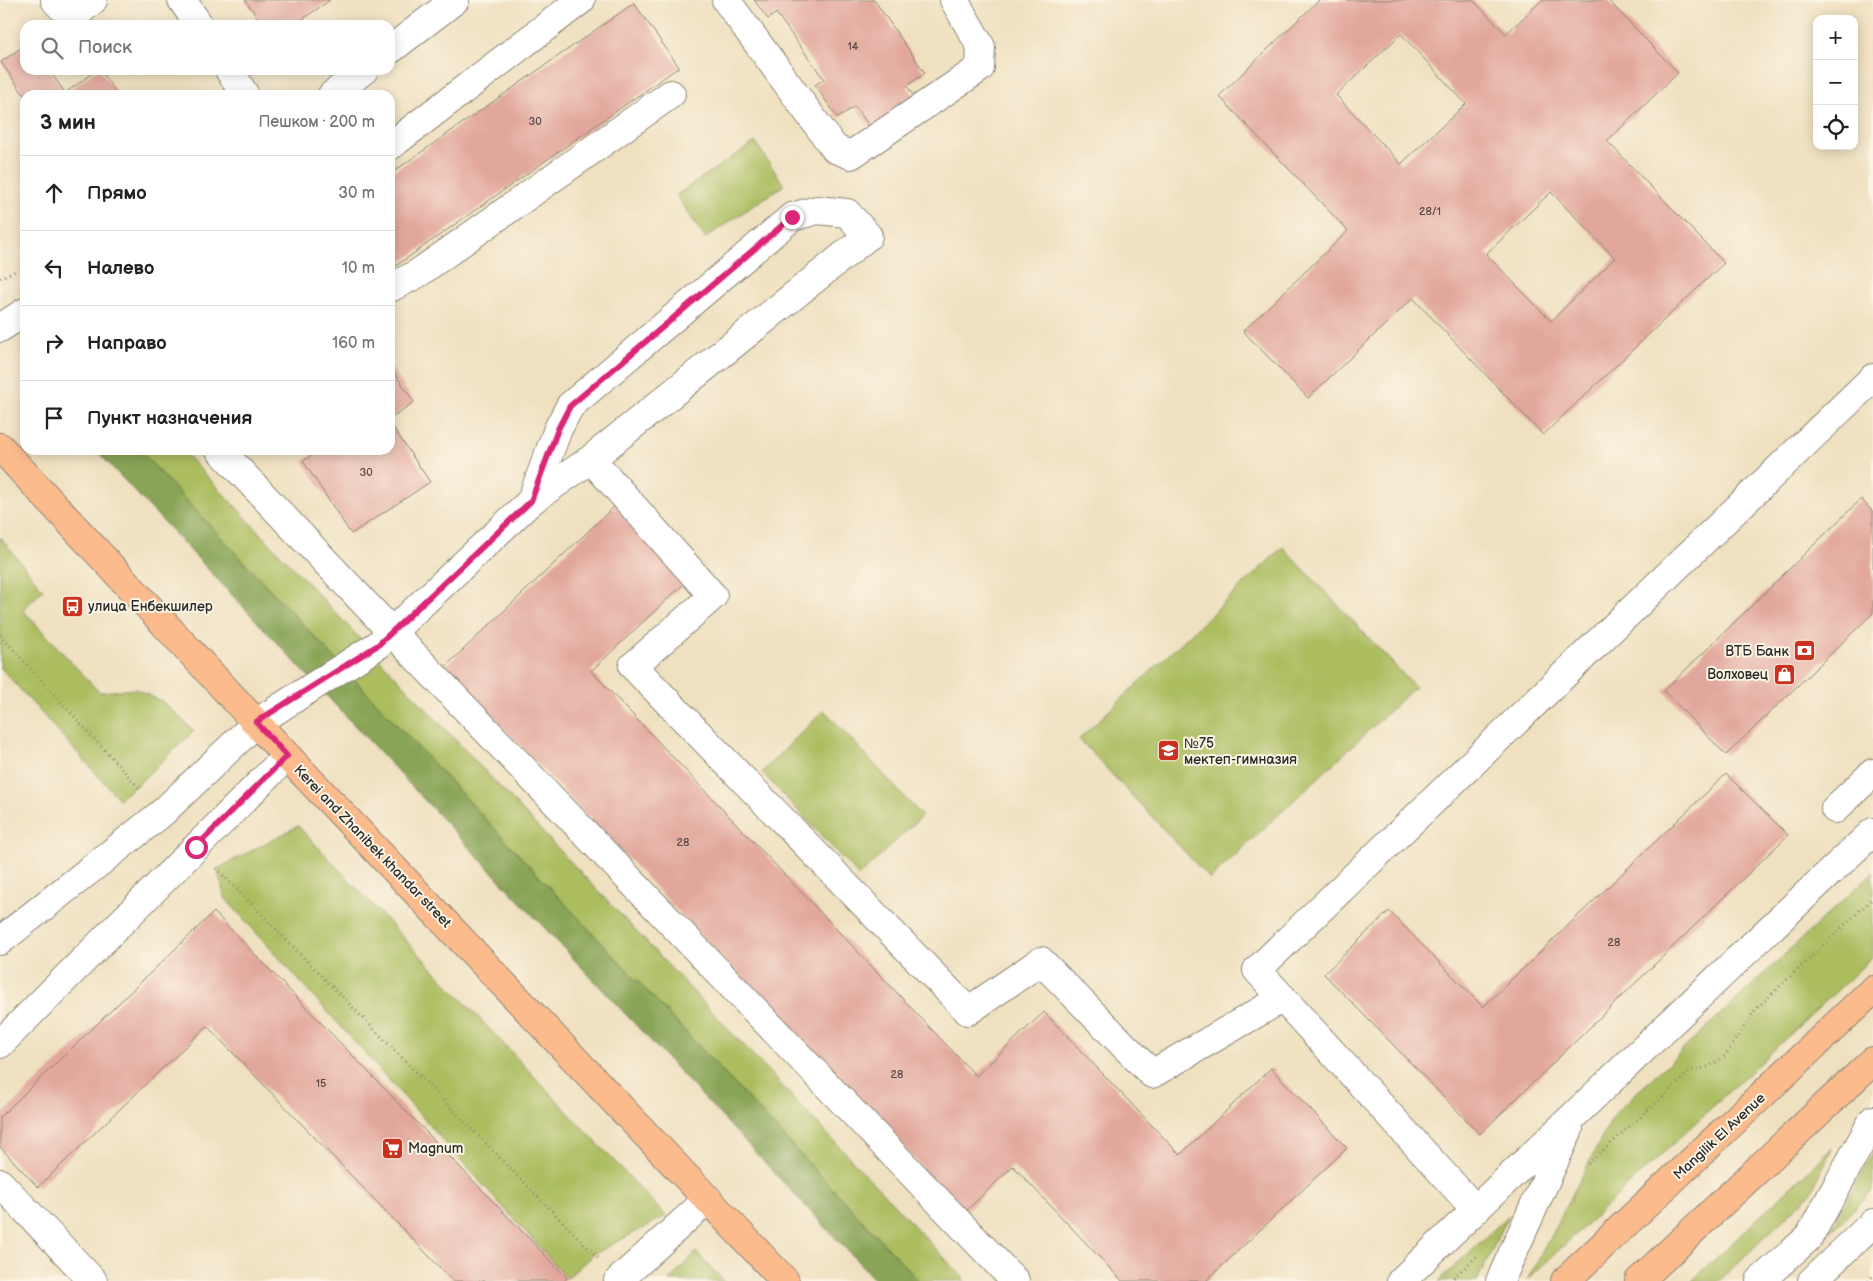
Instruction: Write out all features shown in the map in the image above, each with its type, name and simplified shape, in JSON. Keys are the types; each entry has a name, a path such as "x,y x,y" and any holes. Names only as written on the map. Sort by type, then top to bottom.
{"main road":[{"name":"Kerei and Zhanibek khandar street","path":"0,447 287,756 708,1199"},
{"name":"Mangilik El Avenue","path":"1565,1281 1873,990"},
{"path":"1639,1281 1873,1062"},
{"path":"708,1199 785,1281"}],"street":[{"path":"55,0 66,12 80,11 93,0"},
{"path":"182,0 196,20"},
{"path":"395,46 455,0"},
{"path":"395,142 581,0"},
{"path":"726,0 835,149 851,155 980,68 981,47 954,0"},
{"path":"232,75 242,90"},
{"path":"338,90 358,75"},
{"path":"395,285 417,274 671,94"},
{"path":"1,937 162,812 256,722 378,645 531,501 591,459 868,236 847,213 817,210 792,217 570,406 558,429 531,501"},
{"path":"0,328 20,315"},
{"path":"1476,1210 1257,970 1873,378"},
{"path":"225,455 392,632 1016,1281"},
{"path":"591,459 712,596 633,666 968,1011 1041,961 1152,1074 1283,998"},
{"path":"0,1044 287,756"},
{"path":"1835,809 1873,773"},
{"path":"1401,1281 1736,960 1873,832"},
{"path":"1500,1281 1575,1116"},
{"path":"1760,1281 1809,1237 1873,1120"},
{"path":"0,1183 93,1281"},
{"path":"618,1280 708,1199"},
{"path":"1812,1281 1873,1223"}],"path":[{"path":"0,278 18,270"},
{"path":"0,635 162,812"},
{"path":"196,847 618,1280"},
{"path":"1589,1163 1691,1071 1708,1067 1725,1056 1755,1010 1873,898"},
{"path":"1868,1281 1873,1276"}],"green space":[{"path":"755,142 784,185 705,238 676,195"},
{"path":"101,455 144,455 919,1281 876,1281"},
{"path":"144,455 187,455 966,1281 919,1281"},
{"path":"0,537 43,590 23,610 99,692 136,689 163,702 194,731 137,785 119,799 0,667"},
{"path":"1283,547 1415,687 1210,879 1079,739"},
{"path":"824,710 922,816 859,876 762,772"},
{"path":"298,826 666,1216 594,1254 567,1278 225,898 217,869"},
{"path":"1873,872 1873,957 1528,1279 1615,1113"},
{"path":"1832,1148 1811,1193 1719,1281 1692,1281"},
{"path":"1873,1152 1873,1191 1831,1231"},
{"path":"1509,1215 1477,1281 1439,1281"},
{"path":"696,1252 724,1281 669,1281"}],"building":[{"path":"245,0 330,0 301,20 259,20"},
{"path":"754,0 874,0 925,73 907,86 915,98 871,129 855,106 838,118 815,85 824,79 776,13 768,19"},
{"path":"1319,0 1473,0 1506,34 1542,0 1608,0 1678,73 1607,141 1724,263 1543,435 1413,298 1308,398 1243,331 1348,231 1219,96","holes":["1401,34 1466,104 1401,164 1336,95","1551,192 1615,258 1551,321 1486,254"]},
{"path":"634,3 679,67 395,266 395,170"},
{"path":"20,49 20,75 52,75 63,90 21,90 1,62"},
{"path":"90,75 104,75 114,90 69,90"},
{"path":"395,374 414,402 395,415"},
{"path":"395,430 430,482 351,534 303,461 312,455 395,455"},
{"path":"1861,499 1873,512 1873,613 1726,755 1664,691"},
{"path":"618,503 690,578 591,671 976,1076 1044,1012 1180,1155 1271,1068 1347,1148 1206,1281 1122,1281 1013,1166 965,1212 445,667"},
{"path":"1726,774 1788,835 1480,1134 1324,974 1389,911 1483,1007"},
{"path":"214,912 567,1278 564,1281 453,1281 207,1026 38,1187 0,1147 0,1117"}],"place":[{"name":"улица Енбекшилер","path":"72,606"},
{"name":"ВТБ Банк","path":"1805,651"},
{"name":"Волховец","path":"1784,674"},
{"name":"№75 мектеп-гимназия","path":"1168,751"},
{"name":"Magnum","path":"392,1148"}],"route":[{"path":"196,847 287,756 256,722 378,645 392,632 531,501 558,429 570,406 792,217"}]}
